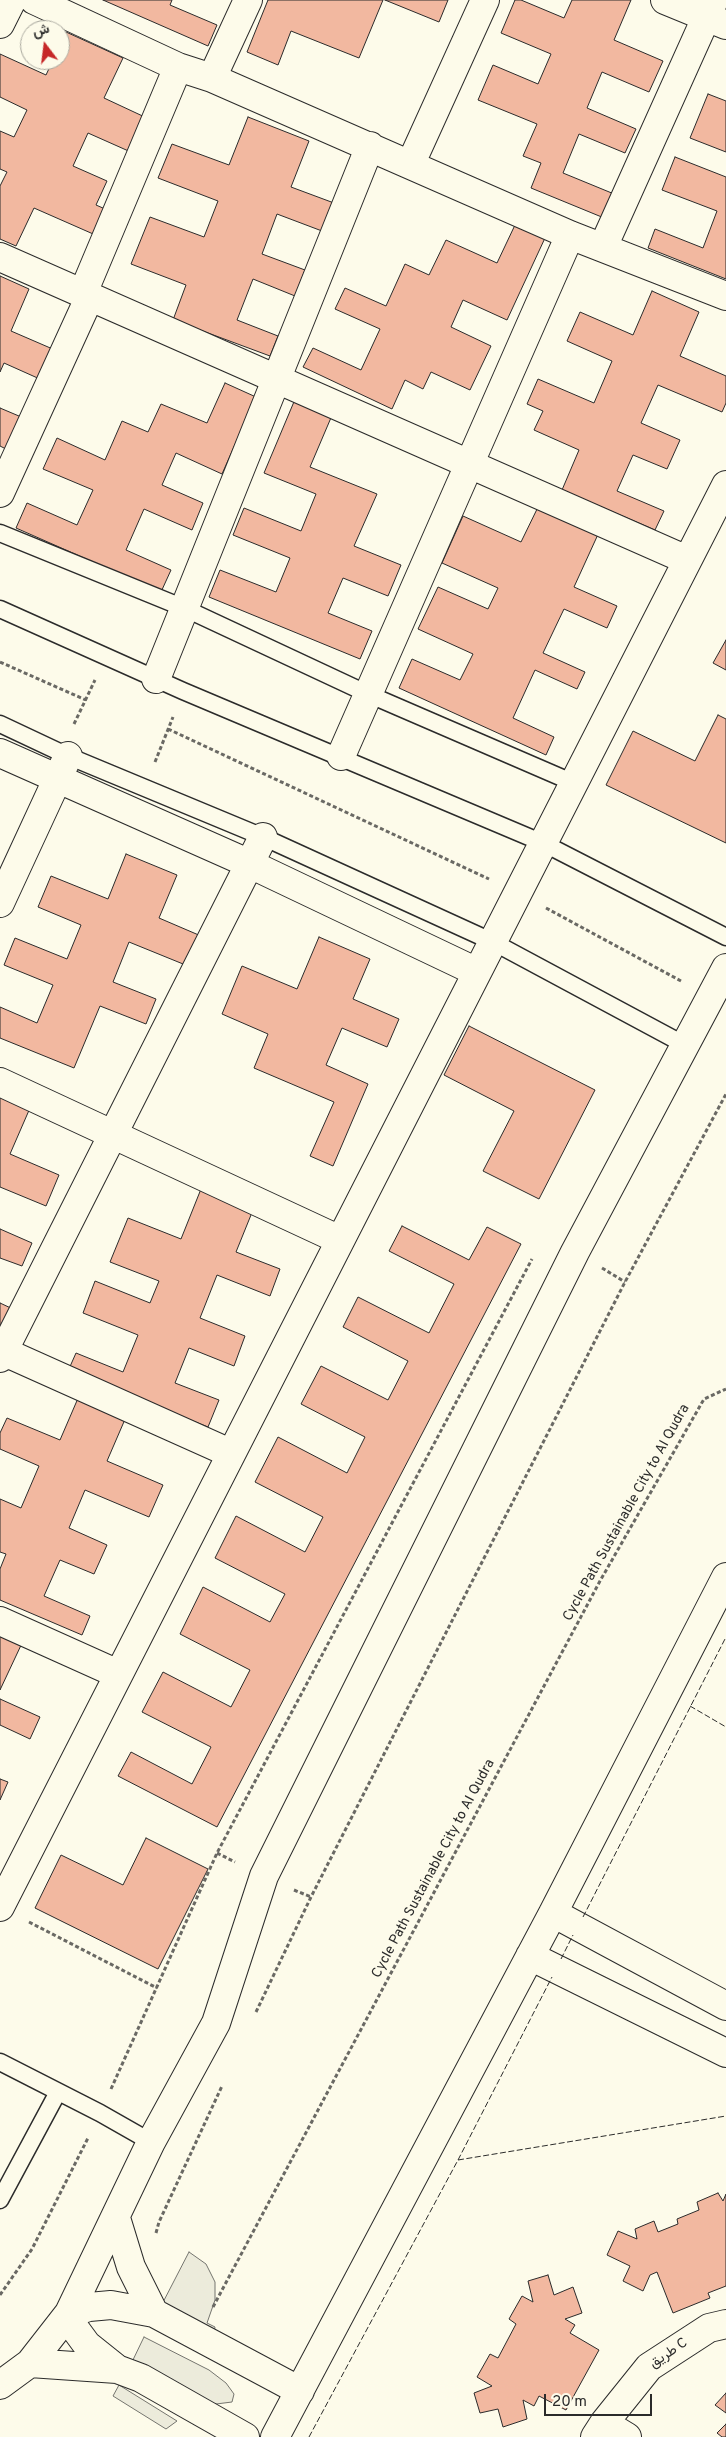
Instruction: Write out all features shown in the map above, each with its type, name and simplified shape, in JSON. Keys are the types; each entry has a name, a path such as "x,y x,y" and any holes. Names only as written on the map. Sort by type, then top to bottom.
{"street":[{"path":"0,24 12,0"},
{"path":"34,0 178,67 212,78 411,163 570,234 726,296"},
{"path":"212,78 248,0"},
{"path":"411,163 485,0"},
{"path":"603,247 715,14 665,0"},
{"path":"0,493 86,295 178,67"},
{"path":"156,679 370,146"},
{"path":"341,756 570,234"},
{"path":"0,256 688,560"},
{"path":"0,1907 230,1453 726,485"},
{"path":"0,753 63,762 250,864 477,972"},
{"path":"0,903 63,762"},
{"path":"230,1453 1,1353 114,1136 263,837"},
{"path":"157,2131 176,2113 184,2102 201,2068 199,2055 216,2023 264,1876 575,1252 726,968"},
{"path":"0,1082 340,1240"},
{"path":"275,2437 553,1913 726,1576"},
{"path":"0,1621 118,1674"},
{"path":"553,1913 726,2006"},
{"path":"530,1956 726,2053"},
{"path":"0,2385 30,2363 69,2313 157,2131 164,2099 171,2085 204,2028 216,2023"},
{"path":"116,2218 131,2267 154,2312"},
{"path":"69,2313 90,2307 111,2305 154,2312 300,2391"},
{"path":"69,2313 76,2330 87,2345 117,2369"},
{"name":"طريق C","path":"627,2437 600,2430 649,2367 709,2328 726,2324"},
{"path":"30,2363 117,2369 141,2378 245,2437"}],"lane":[{"path":"0,533 184,608 368,694 574,783"},
{"path":"0,609 183,691 341,756 543,843 726,937"},
{"path":"0,724 63,762 145,786 263,837 493,942 685,1045"},
{"path":"0,2062 100,2113 157,2131"},
{"path":"0,2200 58,2092"}],"path":[{"path":"63,762 105,656"},
{"path":"0,662 86,700"},
{"path":"145,786 183,691"},
{"path":"168,729 518,892 684,982"},
{"path":"252,2021 311,1897 423,1677 625,1282 726,1094"},
{"path":"0,2295 32,2249 100,2113 217,1853 534,1256"},
{"name":"Cycle Path Sustainable City to Al Qudra","path":"211,2311 600,1581 704,1399 726,1388"},
{"path":"26,1921 157,1988"},
{"path":"155,2239 159,2222 223,2083"}],"shaded area":[{"path":"189,2252 206,2264 215,2282 215,2300 207,2323 215,2327 214,2333 159,2310"},
{"path":"144,2337 209,2370 226,2383 234,2394 232,2402 216,2404 192,2396 131,2364"},
{"path":"119,2385 177,2421 166,2429 113,2396"}],"building":[{"path":"103,0 172,0 170,5 217,25 208,46"},
{"path":"268,0 383,0 359,58 291,31 278,65 247,52"},
{"path":"385,0 448,0 439,22"},
{"path":"515,0 521,0 564,18 572,0 631,0 614,40 663,61 649,92 602,72 587,108 636,129 625,153 579,134 563,173 619,196 609,220 531,188 541,163 523,156 537,124 478,100 493,65 538,84 551,54 501,33"},
{"path":"70,34 123,58 104,98 149,119 133,153 88,133 73,166 107,181 96,205 112,212 100,237 34,208 16,246 0,239 0,186 7,172 0,169 0,131 14,137 27,110 0,97 0,54 20,63 20,70 35,70 46,75 48,70 70,70"},
{"path":"708,94 726,101 726,152 690,138"},
{"path":"248,117 309,141 291,187 334,203 322,231 277,214 262,254 305,270 295,296 253,279 237,320 278,336 270,356 173,320 186,285 131,264 150,217 204,237 218,201 158,178 172,144 229,165"},
{"path":"675,157 726,177 726,279 648,248 655,229 703,248 717,211 662,190"},
{"path":"515,225 545,238 507,320 463,300 451,327 491,346 470,390 431,372 423,389 405,380 392,409 303,367 313,348 361,370 380,329 335,309 345,288 386,306 405,264 429,275 446,240 497,263"},
{"path":"0,276 29,289 11,331 55,350 42,380 4,363 0,372"},
{"path":"652,291 699,312 680,356 726,376 726,403 722,412 658,385 641,423 680,440 667,469 633,455 617,491 664,511 655,530 562,490 579,450 534,430 543,411 527,404 538,379 594,403 612,361 567,341 580,312 633,335"},
{"path":"225,383 256,397 222,474 176,453 162,485 203,503 192,530 144,509 126,550 171,570 161,592 16,528 27,503 77,525 93,490 43,469 57,438 105,460 122,421 148,432 161,404 207,423"},
{"path":"296,397 333,413 310,467 377,494 354,546 401,565 388,596 343,578 328,613 372,631 360,659 209,597 220,570 276,592 290,558 233,535 244,508 301,531 316,494 264,473"},
{"path":"0,408 26,419 12,452 0,446"},
{"path":"540,503 600,530 574,587 617,606 607,628 564,609 543,653 585,672 577,689 535,670 513,718 554,737 546,755 399,688 412,659 460,680 473,654 418,629 438,587 488,609 498,588 442,563 463,516 521,542"},
{"path":"726,640 726,670 713,663"},
{"path":"718,715 726,719 726,843 606,785 633,731 695,761"},
{"path":"126,854 177,875 159,918 201,936 188,966 129,942 113,982 156,999 146,1024 100,1006 74,1068 0,1038 0,1007 37,1023 53,985 4,965 15,938 67,959 81,925 38,907 51,876 108,899"},
{"path":"319,937 370,959 353,999 399,1019 387,1047 342,1028 326,1065 368,1084 333,1166 310,1156 334,1102 254,1068 268,1034 222,1014 242,966 297,989"},
{"path":"469,1026 595,1090 539,1199 483,1171 514,1111 444,1075"},
{"path":"0,1095 30,1108 10,1154 59,1175 46,1206 0,1187"},
{"path":"201,1189 253,1210 236,1252 280,1269 270,1296 217,1275 200,1318 245,1336 234,1366 189,1348 175,1383 219,1400 208,1427 68,1371 76,1353 123,1372 138,1335 83,1313 95,1281 150,1303 159,1281 110,1262 128,1218 181,1239"},
{"path":"402,1226 469,1260 487,1227 521,1244 217,1827 118,1776 131,1752 192,1784 211,1747 142,1712 163,1672 231,1707 250,1670 180,1634 203,1587 270,1622 285,1594 215,1558 236,1516 305,1552 323,1517 255,1482 278,1437 347,1473 365,1437 301,1404 321,1366 388,1400 408,1361 343,1327 358,1297 429,1333 454,1284 389,1251"},
{"path":"0,1229 32,1243 22,1266 0,1258"},
{"path":"0,1303 15,1310 0,1331"},
{"path":"79,1396 126,1417 107,1461 163,1485 149,1517 85,1490 69,1528 107,1545 94,1574 60,1560 44,1596 90,1616 82,1635 0,1600 0,1569 6,1554 0,1552 0,1499 21,1508 39,1466 0,1449 0,1433 7,1418 60,1440"},
{"path":"0,1631 23,1641 0,1690"},
{"path":"0,1699 40,1717 30,1739 0,1725"},
{"path":"0,1779 8,1782 0,1800"},
{"path":"146,1838 208,1869 158,1969 35,1908 61,1855 123,1885"},
{"path":"718,2193 723,2201 726,2194 726,2286 708,2293 710,2298 673,2313 657,2272 650,2275 643,2291 623,2281 630,2266 607,2255 618,2231 637,2239 635,2229 654,2221 658,2232 678,2224 677,2219 699,2210 697,2202"},
{"path":"548,2275 554,2295 573,2287 582,2313 565,2319 575,2325 570,2333 599,2350 566,2410 539,2396 534,2406 523,2400 527,2419 503,2427 498,2409 480,2413 474,2393 492,2386 477,2377 490,2354 498,2358 516,2324 509,2319 522,2296 533,2302 528,2281"},
{"path":"726,2393 726,2413 715,2405"},
{"path":"726,2424 726,2437 722,2437 717,2433"}],"fence":[{"path":"583,1917 726,1637"},
{"path":"690,1706 726,1727"},
{"path":"561,1959 573,1935"},
{"path":"309,2437 458,2160 552,1977"},
{"path":"458,2160 726,2116"}]}
